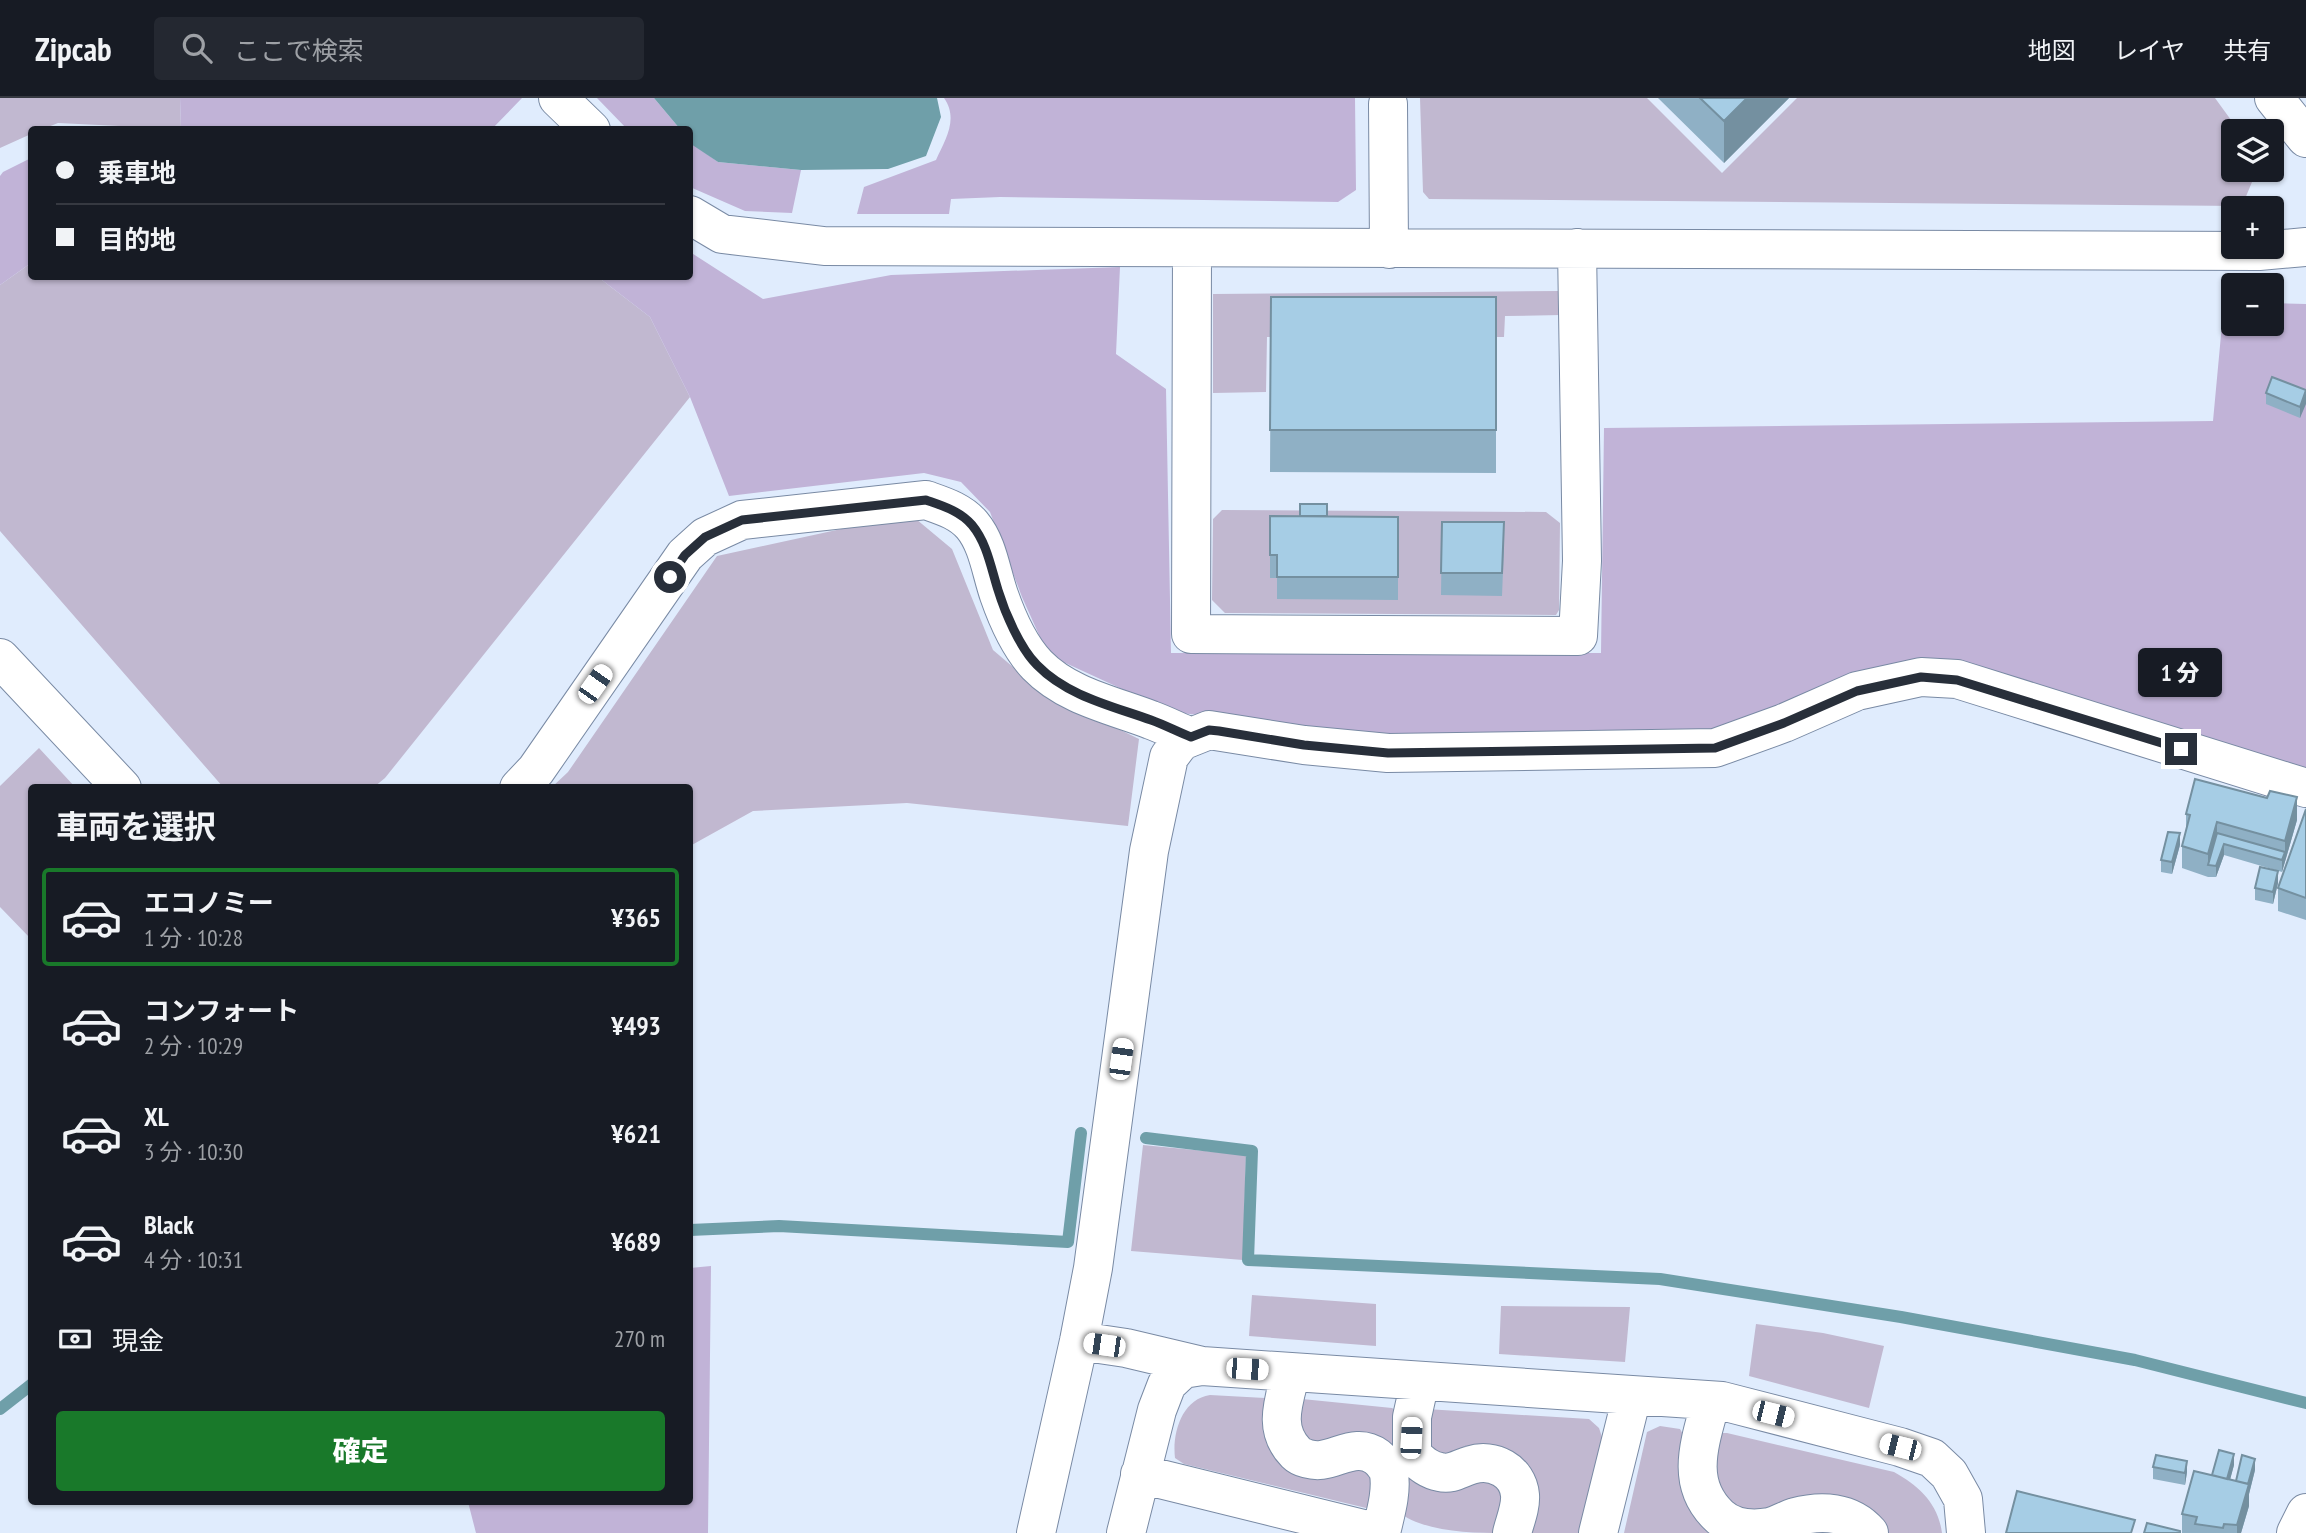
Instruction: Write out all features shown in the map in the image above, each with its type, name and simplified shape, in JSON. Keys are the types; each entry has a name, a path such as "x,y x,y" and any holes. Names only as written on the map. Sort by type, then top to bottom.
{"street":[{"path":"558,98 587,126"},
{"path":"2274,98 2306,138"},
{"path":"1388,104 1389,249"},
{"path":"693,217 722,234 824,246 2270,251 2306,247"},
{"path":"1192,247 1191,634 1578,636 1582,561 1577,247"},
{"path":"523,784 536,770 685,555 705,537 742,520 926,500 954,509 973,526 987,552 999,594 1012,625 1034,663 1055,682 1103,704 1191,737"},
{"path":"0,657 117,784"},
{"path":"1036,1533 1093,1268 1149,851 1169,757 1178,745 1191,737 1209,730 1304,745 1388,753 1715,748 1784,723 1857,691 1921,677 1957,680 2306,788"},
{"path":"1079,1341 1126,1348 1202,1366 1722,1401 1900,1447 1932,1458 1949,1474 1963,1499 1966,1533"},
{"path":"1126,1533 1157,1410 1167,1384 1183,1369 1202,1366"},
{"path":"1140,1474 1380,1533 1389,1493 1389,1472 1380,1459 1367,1451 1352,1451 1319,1461 1300,1456 1285,1442 1282,1409 1291,1372"},
{"path":"1420,1381 1412,1417 1412,1455 1424,1466 1442,1473 1460,1471 1470,1465 1488,1463 1501,1466 1512,1476 1520,1494 1512,1533"},
{"path":"1598,1533 1632,1396"},
{"path":"1711,1401 1698,1458 1698,1481 1706,1504 1725,1522 1745,1529 1772,1527 1793,1518 1819,1512 1844,1515 1868,1533"},
{"path":"2296,1533 2306,1513"}],"shaded area":[{"path":"0,98 180,98 181,126 58,123 50,126 28,126 28,135 0,148"},
{"path":"180,98 522,98 495,126 181,126"},
{"path":"597,98 654,98 677,126 624,126"},
{"path":"654,98 937,98 941,117 926,156 888,169 801,170 718,162 693,145 693,126 677,126"},
{"path":"944,98 1355,98 1356,190 1338,202 1000,197 951,199 949,214 857,214 864,187 936,160 950,122"},
{"path":"1420,98 1647,98 1722,173 1797,98 2215,98 2230,119 2221,119 2221,182 2252,182 2246,196 2221,196 2221,206 1429,199 1423,192"},
{"path":"693,144 718,162 801,170 792,213 745,211 693,188"},
{"path":"28,160 28,265 0,285 0,176"},
{"path":"693,254 763,299 891,275 1120,267 1116,354 1166,389 1171,653 1601,653 1604,428 2213,421 2221,335 2284,336 2284,303 2306,304 2306,771 1951,664 1707,734 1392,737 1172,712 1048,655 1022,597 990,512 961,482 924,473 729,496 690,397 650,317 602,280 693,280"},
{"path":"28,265 28,280 602,280 650,317 690,397 385,778 378,784 220,784 0,531 0,285"},
{"path":"1560,291 1561,315 1505,316 1504,337 1267,337 1266,392 1213,393 1213,294"},
{"path":"1222,510 1546,512 1560,523 1559,610 1556,615 1225,613 1212,600 1213,519"},
{"path":"910,514 952,549 993,650 1041,691 1139,739 1128,826 907,803 753,811 693,844 693,784 555,784 568,772 717,556"},
{"path":"39,748 72,784 28,784 28,936 0,907 0,786"},
{"path":"1143,1145 1246,1155 1243,1260 1131,1251"},
{"path":"711,1266 708,1533 476,1533 469,1505 693,1505 693,1268"},
{"path":"1252,1295 1376,1304 1376,1346 1249,1336"},
{"path":"1501,1306 1630,1307 1625,1362 1499,1354"},
{"path":"1756,1324 1823,1333 1884,1346 1869,1408 1749,1376"},
{"path":"1210,1395 1265,1398 1273,1437 1375,1469 1376,1504 1366,1508 1184,1464 1175,1458 1177,1428 1192,1403"},
{"path":"1302,1399 1392,1408 1399,1412 1397,1442 1502,1483 1502,1533 1462,1532 1433,1527 1397,1511 1401,1485 1302,1445 1294,1406"},
{"path":"1426,1409 1589,1419 1599,1428 1603,1440 1578,1533 1523,1533 1529,1491 1436,1461 1422,1418"},
{"path":"1660,1426 1680,1429 1684,1436 1720,1533 1624,1533 1647,1432"},
{"path":"1716,1433 1727,1433 1894,1472 1926,1496 1940,1522 1942,1533 1884,1533 1742,1516 1713,1490"}],"building":[{"path":"1700,98 1747,98 1724,121"},
{"path":"1271,297 1496,297 1496,430 1270,430"},
{"path":"2272,377 2306,390 2300,407 2266,393"},
{"path":"1300,504 1327,504 1327,516 1300,516"},
{"path":"1270,516 1398,517 1398,577 1277,577 1277,555 1270,555"},
{"path":"1442,522 1504,522 1502,573 1441,573"},
{"path":"2195,779 2267,798 2270,791 2297,797 2285,841 2217,822 2208,854 2182,846 2190,815 2186,814"},
{"path":"2306,809 2306,898 2278,888"},
{"path":"2168,832 2180,833 2172,862 2161,860"},
{"path":"2217,833 2285,852 2282,860 2224,844 2216,866 2208,865"},
{"path":"2260,867 2278,871 2273,892 2255,888"},
{"path":"2219,1450 2234,1454 2227,1479 2212,1475"},
{"path":"2156,1455 2187,1461 2185,1473 2153,1467"},
{"path":"2242,1455 2255,1459 2248,1484 2236,1481"},
{"path":"2194,1471 2249,1484 2237,1525 2224,1524 2223,1528 2195,1524 2197,1517 2182,1514"},
{"path":"2017,1491 2135,1520 2131,1533 2006,1533"},
{"path":"2147,1523 2180,1531 2180,1533 2144,1533"}],"waterway":[{"path":"693,1230 779,1226 1068,1242 1081,1133"},
{"path":"1146,1138 1252,1151 1248,1260 1660,1279 1901,1317 2135,1360 2306,1403"},
{"path":"0,1409 28,1387"}],"route":[{"path":"670,577 685,555 705,537 742,520 926,500 954,509 973,526 987,552 999,594 1012,625 1034,663 1055,682 1103,704 1191,737 1209,730 1304,745 1388,753 1715,748 1784,723 1857,691 1921,677 1957,680 2181,749"}]}
